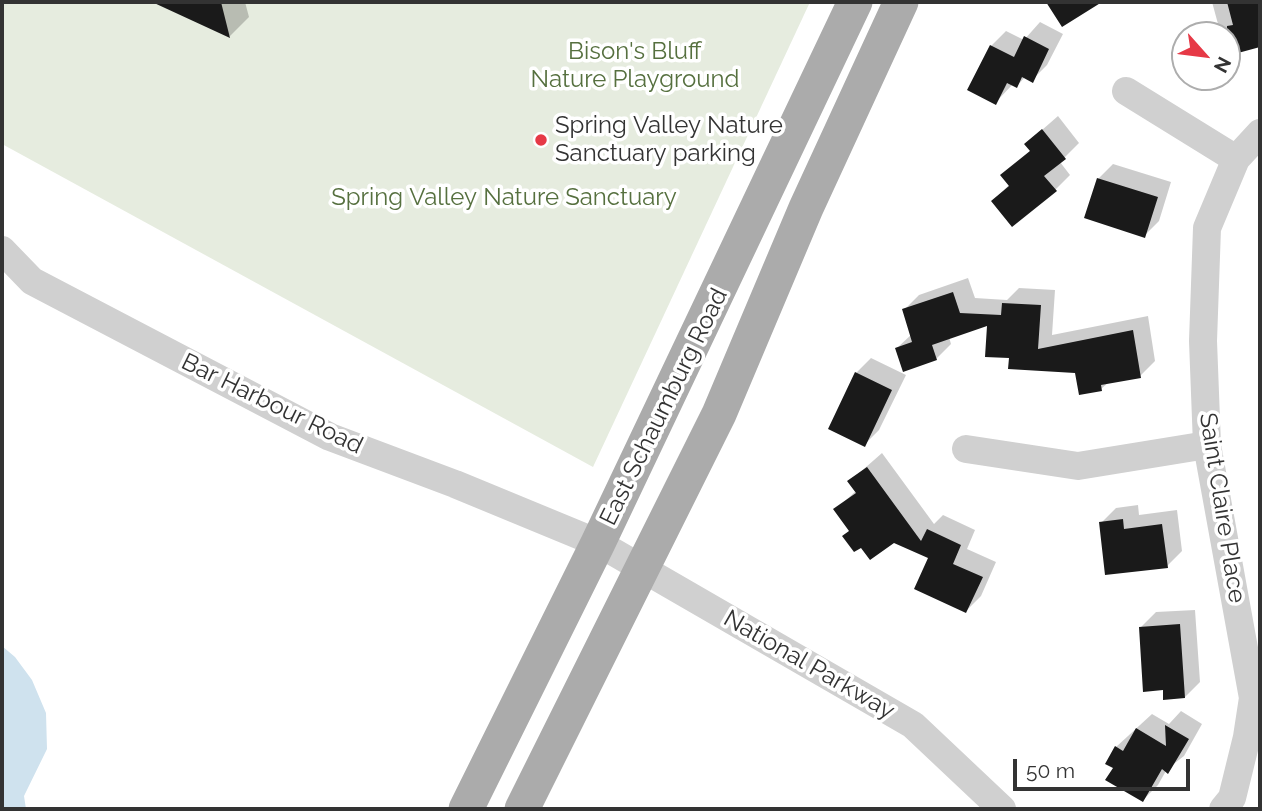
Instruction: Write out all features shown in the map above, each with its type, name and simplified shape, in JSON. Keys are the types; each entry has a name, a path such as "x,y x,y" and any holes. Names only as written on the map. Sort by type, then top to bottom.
{"main road":[{"name":"East Schaumburg Road","path":"466,809 598,543 855,2"},
{"name":"East Schaumburg Road","path":"522,809 719,414 806,208 901,2"}],"street":[{"path":"1126,91 1236,159"},
{"name":"Saint Claire Place","path":"1223,809 1231,798 1247,737 1253,698 1207,445 1203,341 1207,228 1236,159 1260,132"},
{"name":"Bar Harbour Road","path":"2,250 32,281 330,437 455,484 598,543"},
{"path":"966,449 1078,466 1207,445"},
{"name":"National Parkway","path":"598,543 913,725 1002,809"}],"green space":[{"name":"Spring Valley Nature Sanctuary","path":"2,2 810,2 593,467 2,144"}],"water":[{"path":"2,646 15,657 32,680 46,713 47,749 24,796 26,809 2,809"}],"building":[{"path":"152,2 221,2 230,38"},
{"path":"1046,2 1102,2 1062,27"},
{"path":"1227,2 1260,2 1260,47 1241,52 1241,21 1232,21"},
{"path":"1024,36 1049,49 1033,83 1022,77 1017,88 1007,83 996,105 967,90 990,45 1014,57"},
{"path":"1042,129 1066,159 1044,176 1057,191 1012,227 991,201 1009,186 1000,175 1030,151 1024,144"},
{"path":"1097,178 1158,197 1145,238 1084,218"},
{"path":"953,292 960,313 1001,315 1002,303 1041,305 1038,349 1133,330 1141,378 1101,385 1102,391 1079,395 1075,373 1008,369 1009,358 985,357 987,326 932,345 937,360 903,372 895,348 912,342 902,309"},
{"path":"855,372 892,390 865,447 828,429"},
{"path":"867,467 921,541 927,529 961,545 953,564 983,577 966,613 914,589 928,558 894,543 870,560 861,548 854,552 842,536 849,531 833,509 856,493 847,481"},
{"path":"1123,519 1124,529 1162,524 1168,568 1105,575 1099,522"},
{"path":"1180,624 1185,698 1163,700 1163,690 1143,692 1139,627"},
{"path":"1165,725 1189,739 1168,774 1162,769 1143,802 1105,780 1113,768 1105,764 1115,746 1123,751 1136,728 1166,746"}],"place":[{"name":"Spring Valley Nature Sanctuary parking","path":"541,140"}],"park label":[{"name":"Bison's Bluff Nature Playground","path":"635,66"}]}
